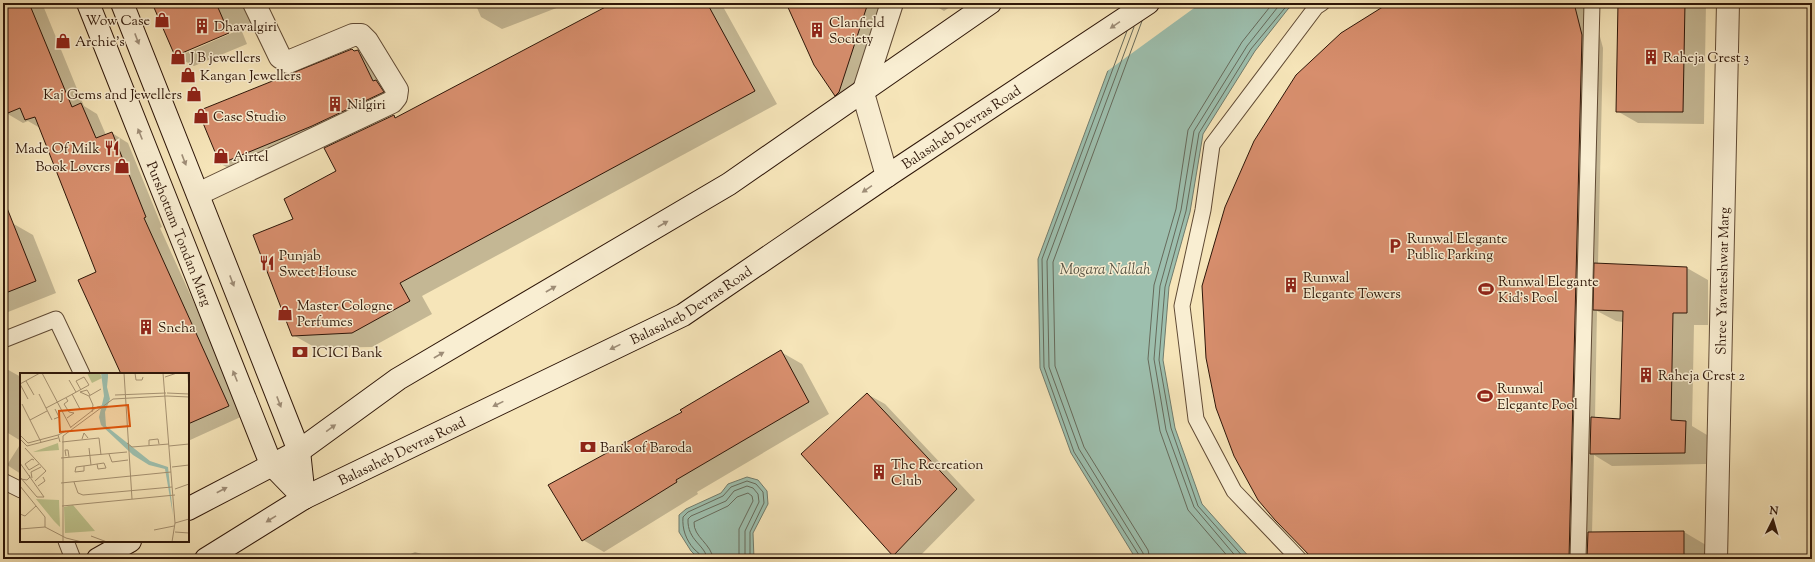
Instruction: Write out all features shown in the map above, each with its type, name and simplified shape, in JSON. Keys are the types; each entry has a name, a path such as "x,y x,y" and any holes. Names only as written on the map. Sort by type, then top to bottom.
{"main road":[{"name":"Purshottam Tondan Marg","path":"88,3 271,464"},
{"path":"122,3 299,451 304,498"},
{"path":"198,194 392,102 396,97 397,90 367,41 361,36 353,35 288,62 280,57 254,3"},
{"path":"887,176 863,93 892,3"},
{"path":"189,508 271,464 299,451 398,379 729,184 863,93 990,3"},
{"name":"Balasaheb Devras Road","path":"206,559 304,498 682,315 887,176 1148,3"},
{"name":"Shree Yavateshwar Marg","path":"1716,559 1728,3"},
{"path":"218,332 248,322"},
{"path":"271,464 304,498"},
{"path":"98,559 128,542"}],"lane":[{"path":"1299,559 1234,491 1196,419 1182,306 1203,210 1212,145 1316,6 1322,3"},
{"path":"1578,559 1592,3"},
{"path":"3,340 56,319 82,373"},
{"path":"3,481 20,490"},
{"path":"66,542 73,559"}],"water":[{"name":"Mogara Nallah","path":"1133,3 1295,3 1288,9 1255,51 1203,134 1190,212 1169,287 1163,360 1175,428 1202,504 1251,559 1136,559 1071,453 1040,368 1038,259"},
{"path":"747,477 758,480 767,491 768,504 753,533 754,559 699,559 691,551 679,532 679,515 686,509 721,493 728,484"}],"pier":[{"path":"1131,3 1201,3 1106,72"}],"building":[{"path":"3,3 29,3 72,107 81,103 96,138 112,132 146,217 144,218 229,406 189,424 189,373 121,373 78,280 96,272 35,117 25,120 20,108 3,115"},
{"path":"152,3 216,3 229,33 175,56"},
{"path":"613,3 707,3 755,91 400,283 410,301 352,333 292,336 253,235 293,219 284,199 336,171 324,148 394,115 395,118"},
{"path":"786,3 868,3 839,92 835,96 814,65"},
{"name":"Runwal Elegante Public Parking","path":"1389,3 1574,3 1582,35 1569,559 1313,559 1275,520 1258,500 1234,456 1216,408 1206,358 1202,286 1225,207 1254,141 1296,75 1341,33"},
{"name":"Raheja Crest 3","path":"1618,3 1685,3 1683,112 1616,112"},
{"name":"Nilgiri","path":"352,49 354,51 358,50 373,81 376,80 384,92 312,126 220,164 198,111"},
{"path":"5,203 36,281 3,294 3,204"},
{"name":"Raheja Crest 2","path":"1594,263 1687,267 1687,313 1673,313 1671,420 1686,421 1685,453 1590,454 1591,417 1620,419 1623,311 1593,310"},
{"path":"781,350 809,402 676,480 677,482 582,541 548,485 682,412 680,410"},
{"name":"The Recreation Club","path":"867,393 957,489 893,556 801,454"},
{"path":"1684,531 1684,559 1587,559 1588,532"}],"place":[{"name":"Wow Case","path":"162,20"},
{"name":"Dhavalgiri","path":"202,26"},
{"name":"Clanfield Society","path":"817,30"},
{"name":"Archie's","path":"63,41"},
{"name":"J B jewellers","path":"178,57"},
{"name":"Raheja Crest 3","path":"1651,57"},
{"name":"Kangan Jewellers","path":"188,75"},
{"name":"Kaj Gems and Jewellers","path":"194,94"},
{"name":"Nilgiri","path":"335,104"},
{"name":"Case Studio","path":"201,116"},
{"name":"Made Of Milk","path":"112,148"},
{"name":"Airtel","path":"221,156"},
{"name":"Book Lovers","path":"122,166"},
{"name":"Runwal Elegante Public Parking","path":"1395,246"},
{"name":"Punjab Sweet House","path":"267,263"},
{"name":"Runwal Elegante Towers","path":"1291,285"},
{"name":"Runwal Elegante Kid's Pool","path":"1486,289"},
{"name":"Master Cologne Perfumes","path":"285,313"},
{"name":"Sneha","path":"146,327"},
{"name":"ICICI Bank","path":"300,352"},
{"name":"Raheja Crest 2","path":"1646,375"},
{"name":"Runwal Elegante Pool","path":"1485,396"},
{"name":"Bank of Baroda","path":"588,447"},
{"name":"The Recreation Club","path":"879,472"}]}
